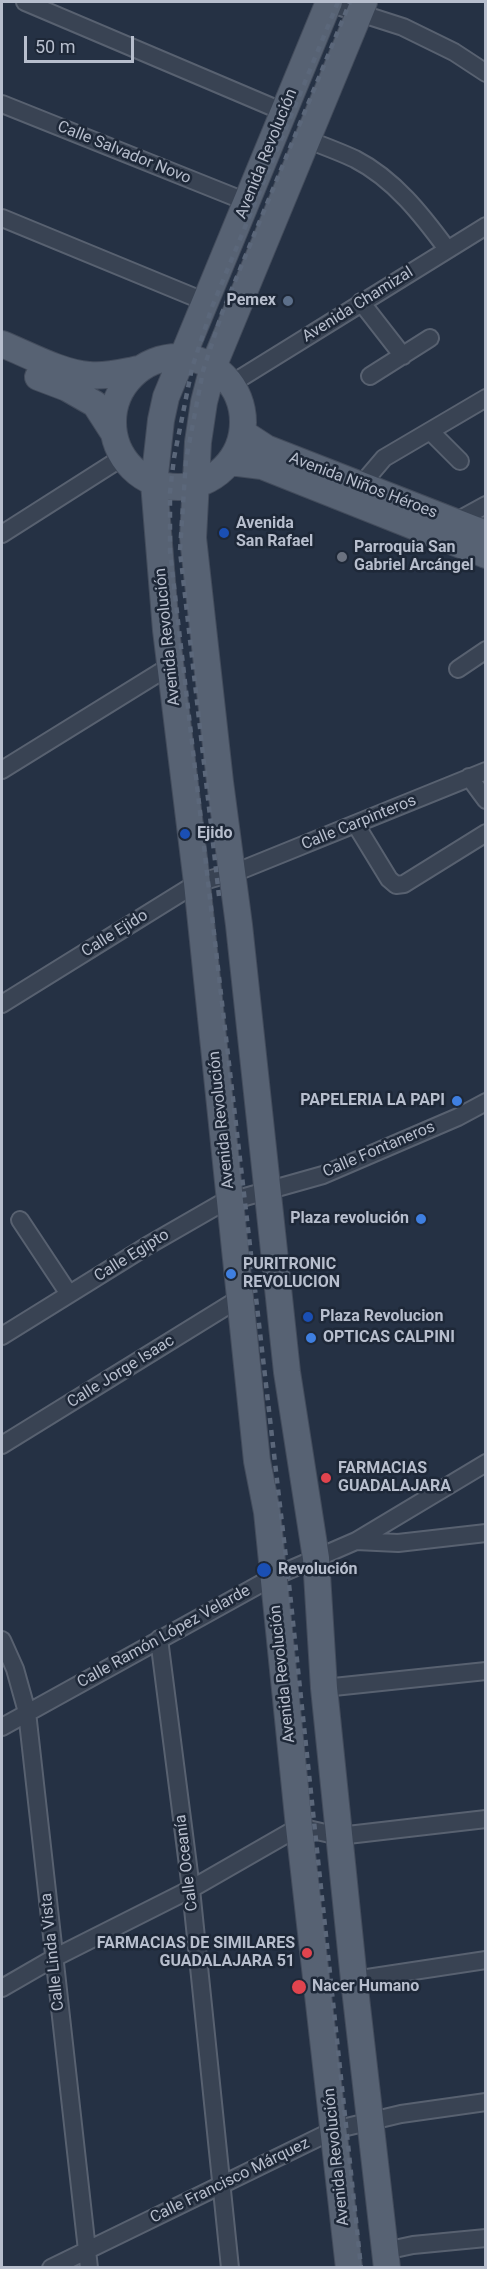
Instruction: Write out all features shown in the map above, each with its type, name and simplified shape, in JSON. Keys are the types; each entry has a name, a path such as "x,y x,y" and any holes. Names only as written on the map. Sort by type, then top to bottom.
{"main road":[{"name":"Avenida Revolución","path":"328,2 166,397 154,483 170,666 197,882 257,1461 267,1512 299,1827 349,2268"},
{"name":"Avenida Revolución","path":"361,8 308,140 222,376 200,422 193,538 269,1191 287,1372 316,1558 324,1688 386,2259"},
{"path":"2,344 72,372 88,375 104,375 139,369 164,358 195,359 222,376 242,409 243,432 238,448 230,462 209,480 182,488 154,483 137,473 123,457 113,432 95,404 67,388 2,362"},
{"path":"113,432 113,414 118,396 129,378 139,369"},
{"name":"Avenida Niños Héroes","path":"243,432 266,448 486,534"},
{"name":"Avenida Niños Héroes","path":"230,462 262,466 486,555"}],"street":[{"path":"25,2 284,112"},
{"path":"328,2 361,8 454,52 484,69"},
{"name":"Calle Salvador Novo","path":"2,104 247,202"},
{"path":"308,140 356,159 388,181 424,218 447,249"},
{"path":"2,218 206,302"},
{"name":"Avenida Chamizal","path":"222,376 361,302 486,226"},
{"path":"361,302 403,356"},
{"path":"370,376 430,338"},
{"path":"361,485 384,458 486,398"},
{"path":"430,431 460,461"},
{"path":"2,534 123,457"},
{"path":"455,522 486,505"},
{"path":"458,669 486,650"},
{"path":"2,770 170,666"},
{"name":"Calle Carpinteros","path":"231,874 486,771"},
{"path":"469,777 486,800"},
{"path":"356,825 389,879 396,885 404,884 486,833"},
{"name":"Calle Ejido","path":"2,1004 197,882 231,874"},
{"name":"Calle Fontaneros","path":"269,1191 323,1175 458,1117 486,1102"},
{"name":"Calle Egipto","path":"2,1336 205,1211 231,1200 269,1191"},
{"path":"20,1220 69,1294"},
{"name":"Calle Jorge Isaac","path":"2,1445 240,1298"},
{"name":"Calle Ramón López Velarde","path":"2,1727 273,1577 356,1541 486,1463"},
{"path":"356,1541 398,1543 486,1533"},
{"name":"Calle Oceanía","path":"159,1639 191,1889 230,2268"},
{"name":"Calle Linda Vista","path":"2,1640 15,1669 27,1712 89,2268"},
{"path":"324,1688 486,1671"},
{"path":"2,1988 54,1958 191,1889 299,1827 339,1836 486,1819"},
{"path":"354,1980 486,1960"},
{"name":"Calle Francisco Márquez","path":"51,2268 334,2130 401,2114 486,2102"},
{"path":"386,2259 413,2245 486,2238"}],"railway":[{"path":"338,2 212,307 192,368 174,458 170,492 170,552 289,1584 361,2268"},
{"path":"219,896 180,551 186,460 203,371 222,313 350,2"}],"place":[{"name":"Pemex","path":"288,301"},
{"name":"Avenida San Rafael","path":"224,533"},
{"name":"Parroquia San Gabriel Arcángel","path":"342,557"},
{"name":"Ejido","path":"185,834"},
{"name":"PAPELERIA LA PAPI","path":"457,1101"},
{"name":"Plaza revolución","path":"421,1219"},
{"name":"PURITRONIC REVOLUCION","path":"231,1274"},
{"name":"Plaza Revolucion","path":"308,1317"},
{"name":"OPTICAS CALPINI","path":"311,1338"},
{"name":"FARMACIAS GUADALAJARA","path":"326,1478"},
{"name":"Revolución","path":"264,1570"},
{"name":"FARMACIAS DE SIMILARES GUADALAJARA 51","path":"307,1953"},
{"name":"Nacer Humano","path":"299,1987"}]}
